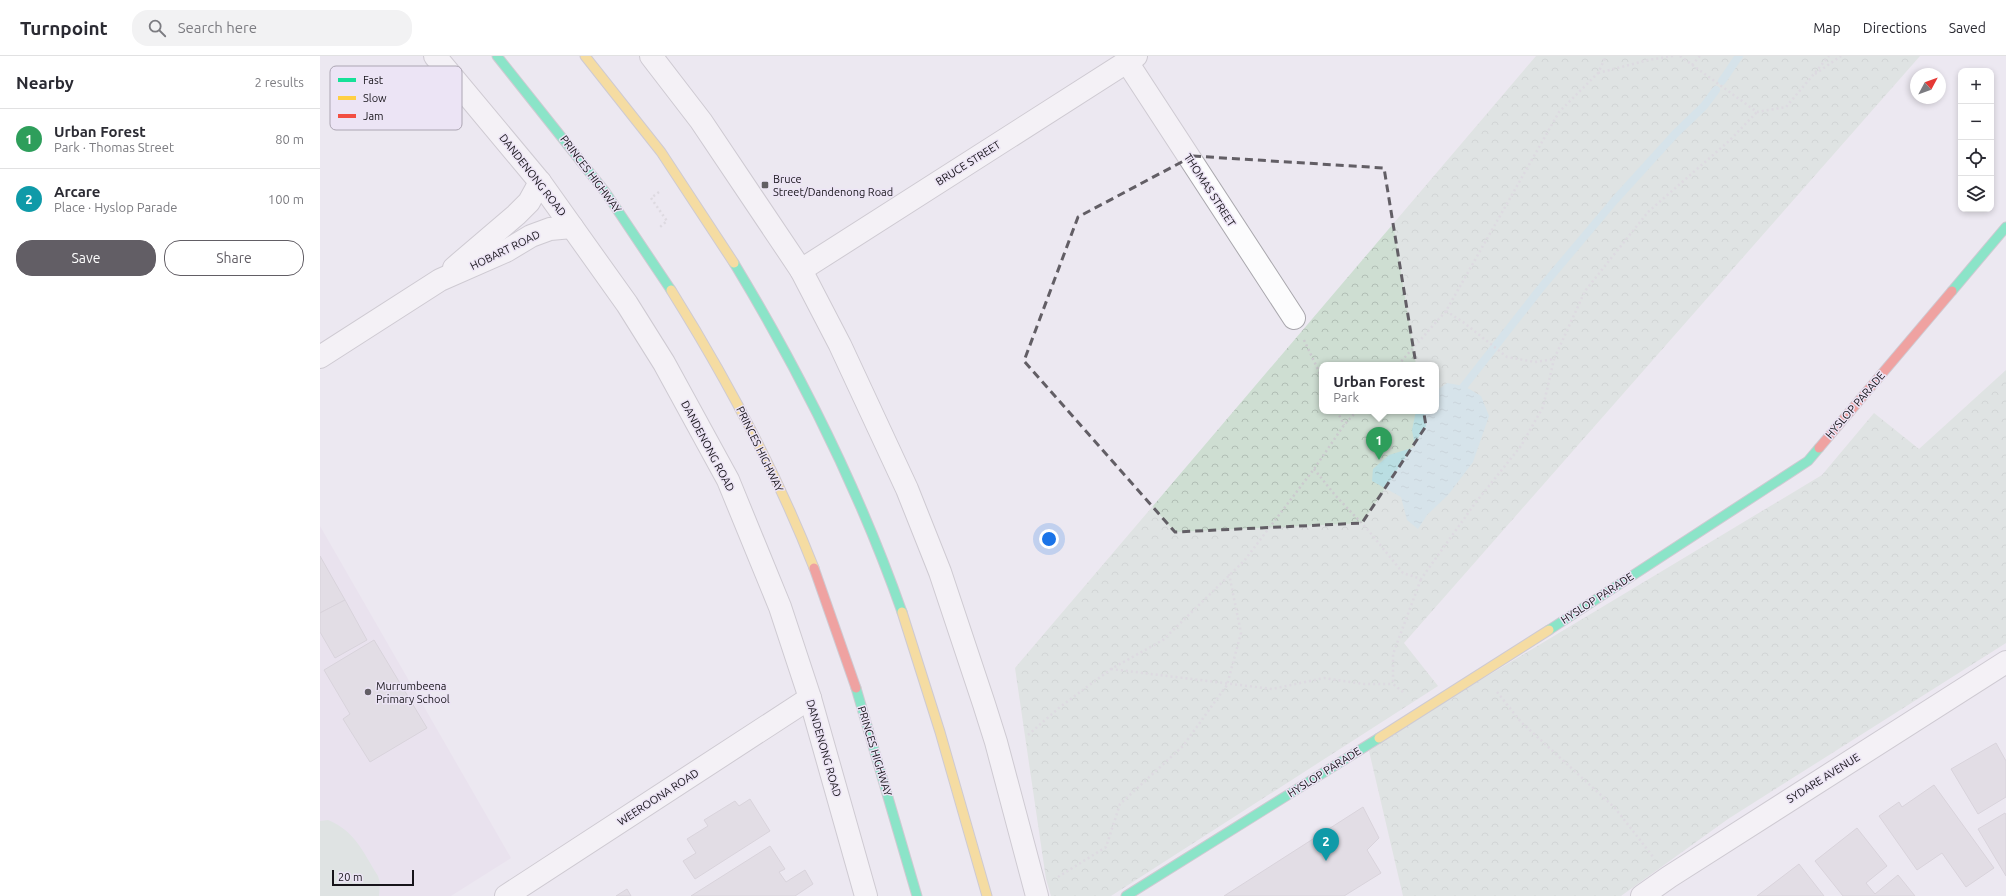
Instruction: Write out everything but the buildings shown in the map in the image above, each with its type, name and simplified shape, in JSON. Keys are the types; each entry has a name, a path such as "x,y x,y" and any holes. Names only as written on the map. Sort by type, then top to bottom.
{"main road":[{"name":"PRINCES HIGHWAY","path":"496,56 575,152 639,240 697,330 733,395 793,519 826,601 864,715 917,896"},
{"path":"584,56 659,150 700,210 765,316 810,398 853,491 886,570 907,626 987,896"},
{"name":"HYSLOP PARADE","path":"1126,896 1424,710 1808,461 2006,227"}],"street":[{"name":"DANDENONG ROAD","path":"435,56 443,66"},
{"path":"651,56 705,127 801,270 864,394 907,489 940,572 994,734 1036,894"},
{"name":"BRUCE STREET","path":"801,270 1131,59"},
{"name":"THOMAS STREET","path":"1131,59 1294,318"},
{"name":"DANDENONG ROAD","path":"462,88 540,182 627,304 664,363 728,480 780,607 810,698 866,896"},
{"name":"HOBART ROAD","path":"320,358 440,280 516,215 529,202 540,182"},
{"name":"HOBART ROAD","path":"440,280 506,251 532,236 550,229 572,226"},
{"name":"SYDARE AVENUE","path":"1642,896 1669,877 2006,662"},
{"name":"WEEROONA ROAD","path":"506,896 810,698"}],"path":[{"path":"1401,362 1446,311 1559,112 1598,73 1606,56"},
{"path":"1598,73 1648,60 1673,56"},
{"path":"1680,56 1757,112"},
{"path":"1692,65 1700,56"},
{"path":"1393,684 1393,654 1421,579 1476,502 1521,446 1543,407 1554,359 1585,291 1648,212 1729,141 1757,112 1786,107 1828,56"},
{"path":"1811,77 1841,56"},
{"path":"658,228 667,221 650,198 661,190"},
{"path":"1446,311 1507,356 1534,362 1554,359"},
{"path":"1294,318 1319,372"},
{"path":"1338,414 1344,426"},
{"path":"1028,735 1060,707 1111,669 1163,640 1244,561 1354,414"},
{"path":"1314,469 1335,495 1368,530 1403,573 1421,579"},
{"path":"1036,894 1106,847 1120,804 1183,746 1227,685 1241,633 1229,574"},
{"path":"1111,669 1227,685 1272,689 1324,678 1364,684 1393,684 1424,710"},
{"path":"1482,673 1521,722 1615,808 1669,877"}],"highlighted area":[{"path":"1193,156 1384,168 1426,426 1362,523 1175,532 1024,361 1078,217"}],"shaded area":[{"name":"Murrumbeena Primary School","path":"320,526 511,858 451,896 320,896"}],"green space":[{"path":"1536,56 1920,56 1404,643 1438,686 1111,896 1051,896 1046,879 1015,668"},
{"path":"2006,370 2006,643 1728,819 1621,896 1403,896 1369,751 1449,699 1822,475 1874,413 1919,449"},
{"path":"328,820 338,825 352,836 363,850 378,876 380,883 379,896 320,896 320,821"}],"water":[{"path":"1447,383 1464,386 1481,396 1489,416 1473,462 1448,495 1427,515 1418,529 1407,520 1401,497 1372,481 1373,469 1389,455 1415,447 1412,430 1415,414 1439,414 1439,389"}],"waterway":[{"path":"1722,81 1739,56"},
{"path":"1464,386 1540,289 1615,200 1675,134 1704,106 1716,90"}],"traffic: fast":[{"path":"497,56 606,193 671,290"},
{"path":"1952,291 2006,227"},
{"path":"734,263 782,347 827,433 867,522 902,612"},
{"path":"1549,630 1808,461 1819,448"},
{"path":"856,688 917,896"},
{"path":"1126,896 1379,738"}],"traffic: slow":[{"path":"585,56 661,152 734,263"},
{"path":"671,290 711,357 749,426 767,461 814,568"},
{"path":"902,612 940,732 987,896"},
{"path":"1379,738 1549,630"}],"traffic: jam":[{"path":"1819,448 1952,291"},
{"path":"814,568 856,688"}],"place":[{"name":"Bruce Street/Dandenong Road","path":"765,185"},
{"name":"Urban Forest","path":"1379,460"},
{"name":"Murrumbeena Primary School","path":"368,692"},
{"name":"Arcare","path":"1326,861"}]}
